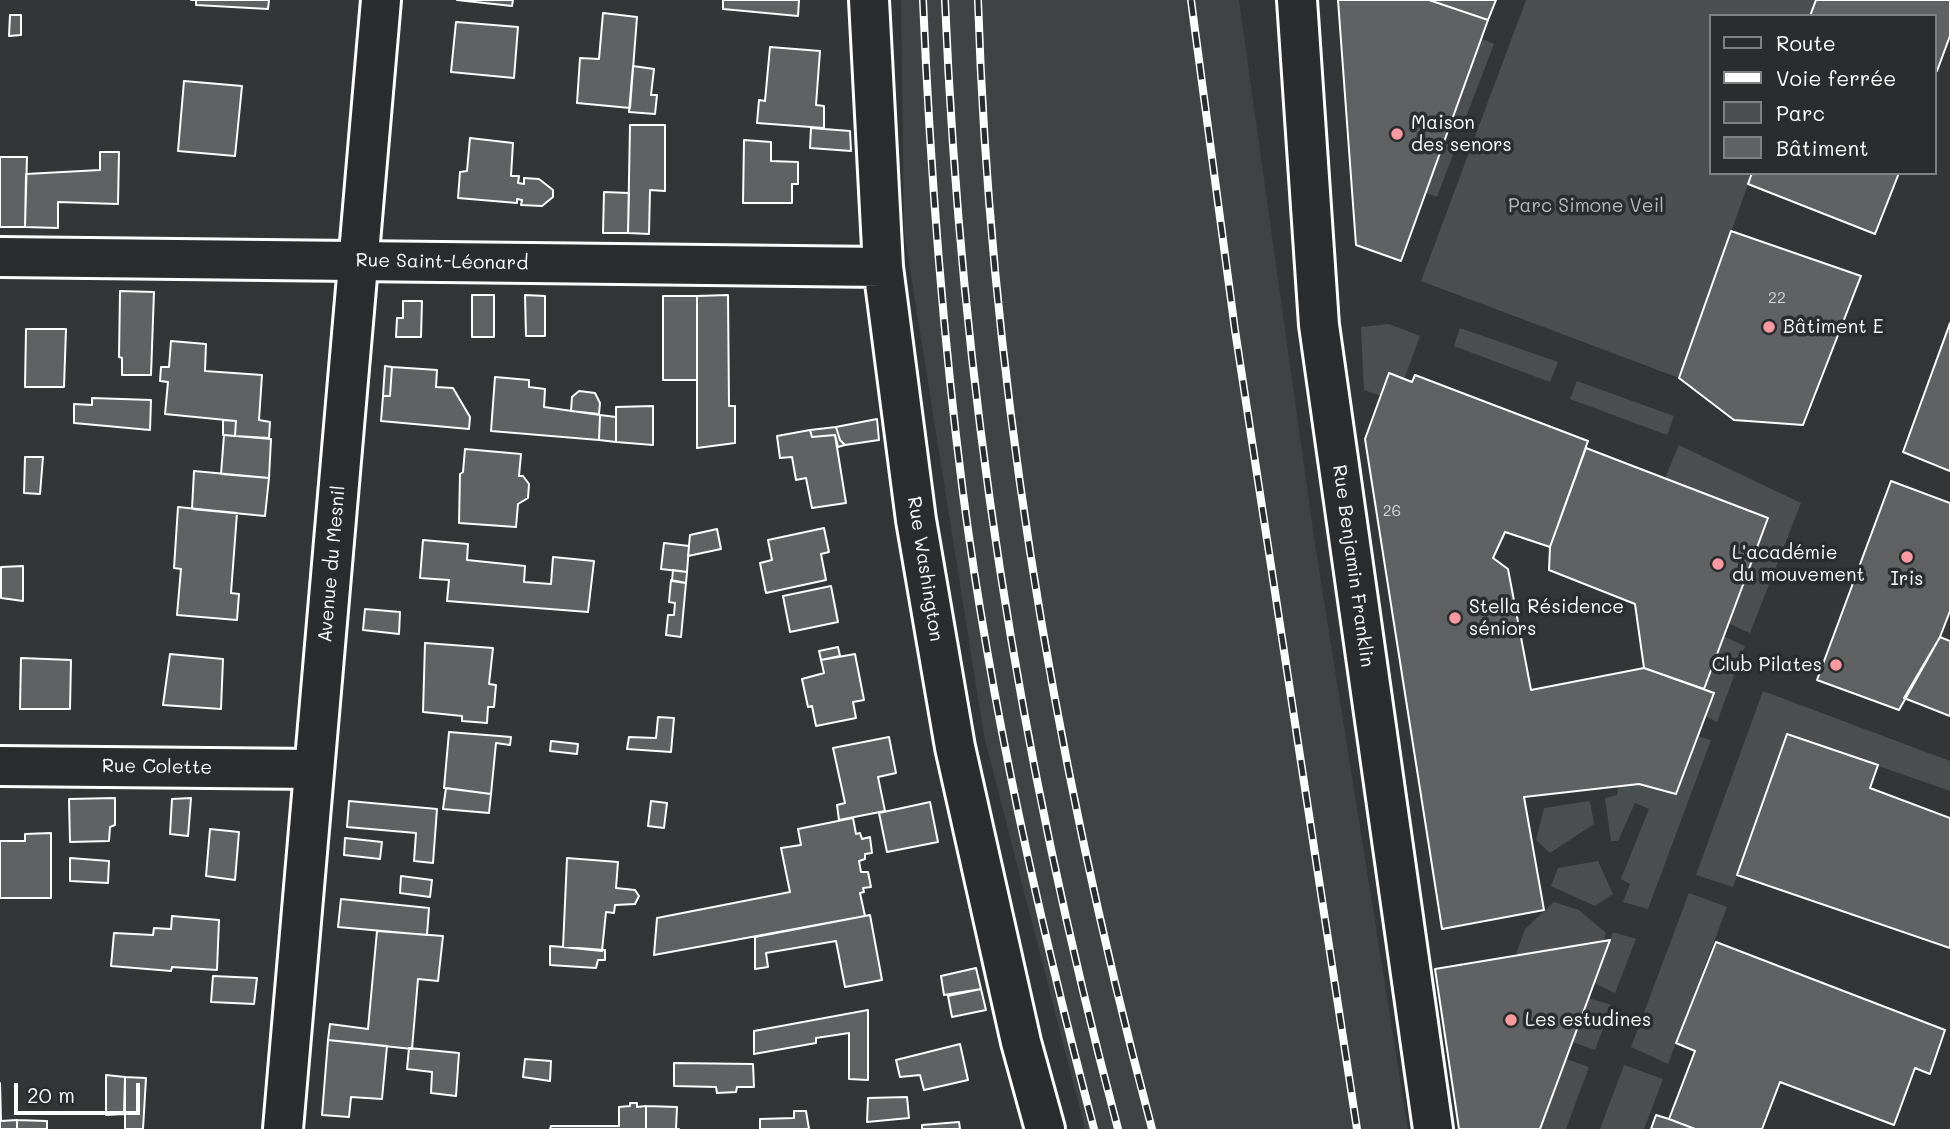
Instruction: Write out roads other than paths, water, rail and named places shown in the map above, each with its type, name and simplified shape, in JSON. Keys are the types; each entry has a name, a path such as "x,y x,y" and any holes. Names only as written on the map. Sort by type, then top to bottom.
{"street":[{"name":"Avenue du Mesnil","path":"283,1129 381,0"},
{"name":"Rue Washington","path":"869,0 883,267 916,520 955,747 1021,1042 1045,1129"},
{"name":"Rue Benjamin Franklin","path":"1297,0 1319,325 1433,1129"},
{"name":"Rue Saint-Léonard","path":"0,257 883,267"},
{"name":"Rue Colette","path":"0,766 314,769"}],"railway":[{"path":"923,0 943,308 974,573 1018,813 1054,972 1094,1129"},
{"path":"945,0 965,287 980,429 1000,569 1051,849 1118,1129"},
{"path":"978,0 996,286 1012,428 1033,569 1085,851 1152,1129"},
{"path":"1191,0 1235,330 1357,1129"}],"place":[{"name":"Maison des senors","path":"1397,134"},
{"name":"Bâtiment E","path":"1769,327"},
{"name":"Iris","path":"1907,557"},
{"name":"L'académie du mouvement","path":"1718,564"},
{"name":"Stella Résidence séniors","path":"1455,618"},
{"name":"Club Pilates","path":"1836,665"},
{"name":"Les estudines","path":"1511,1020"}],"park label":[{"name":"Parc Simone Veil","path":"1586,206"}]}
